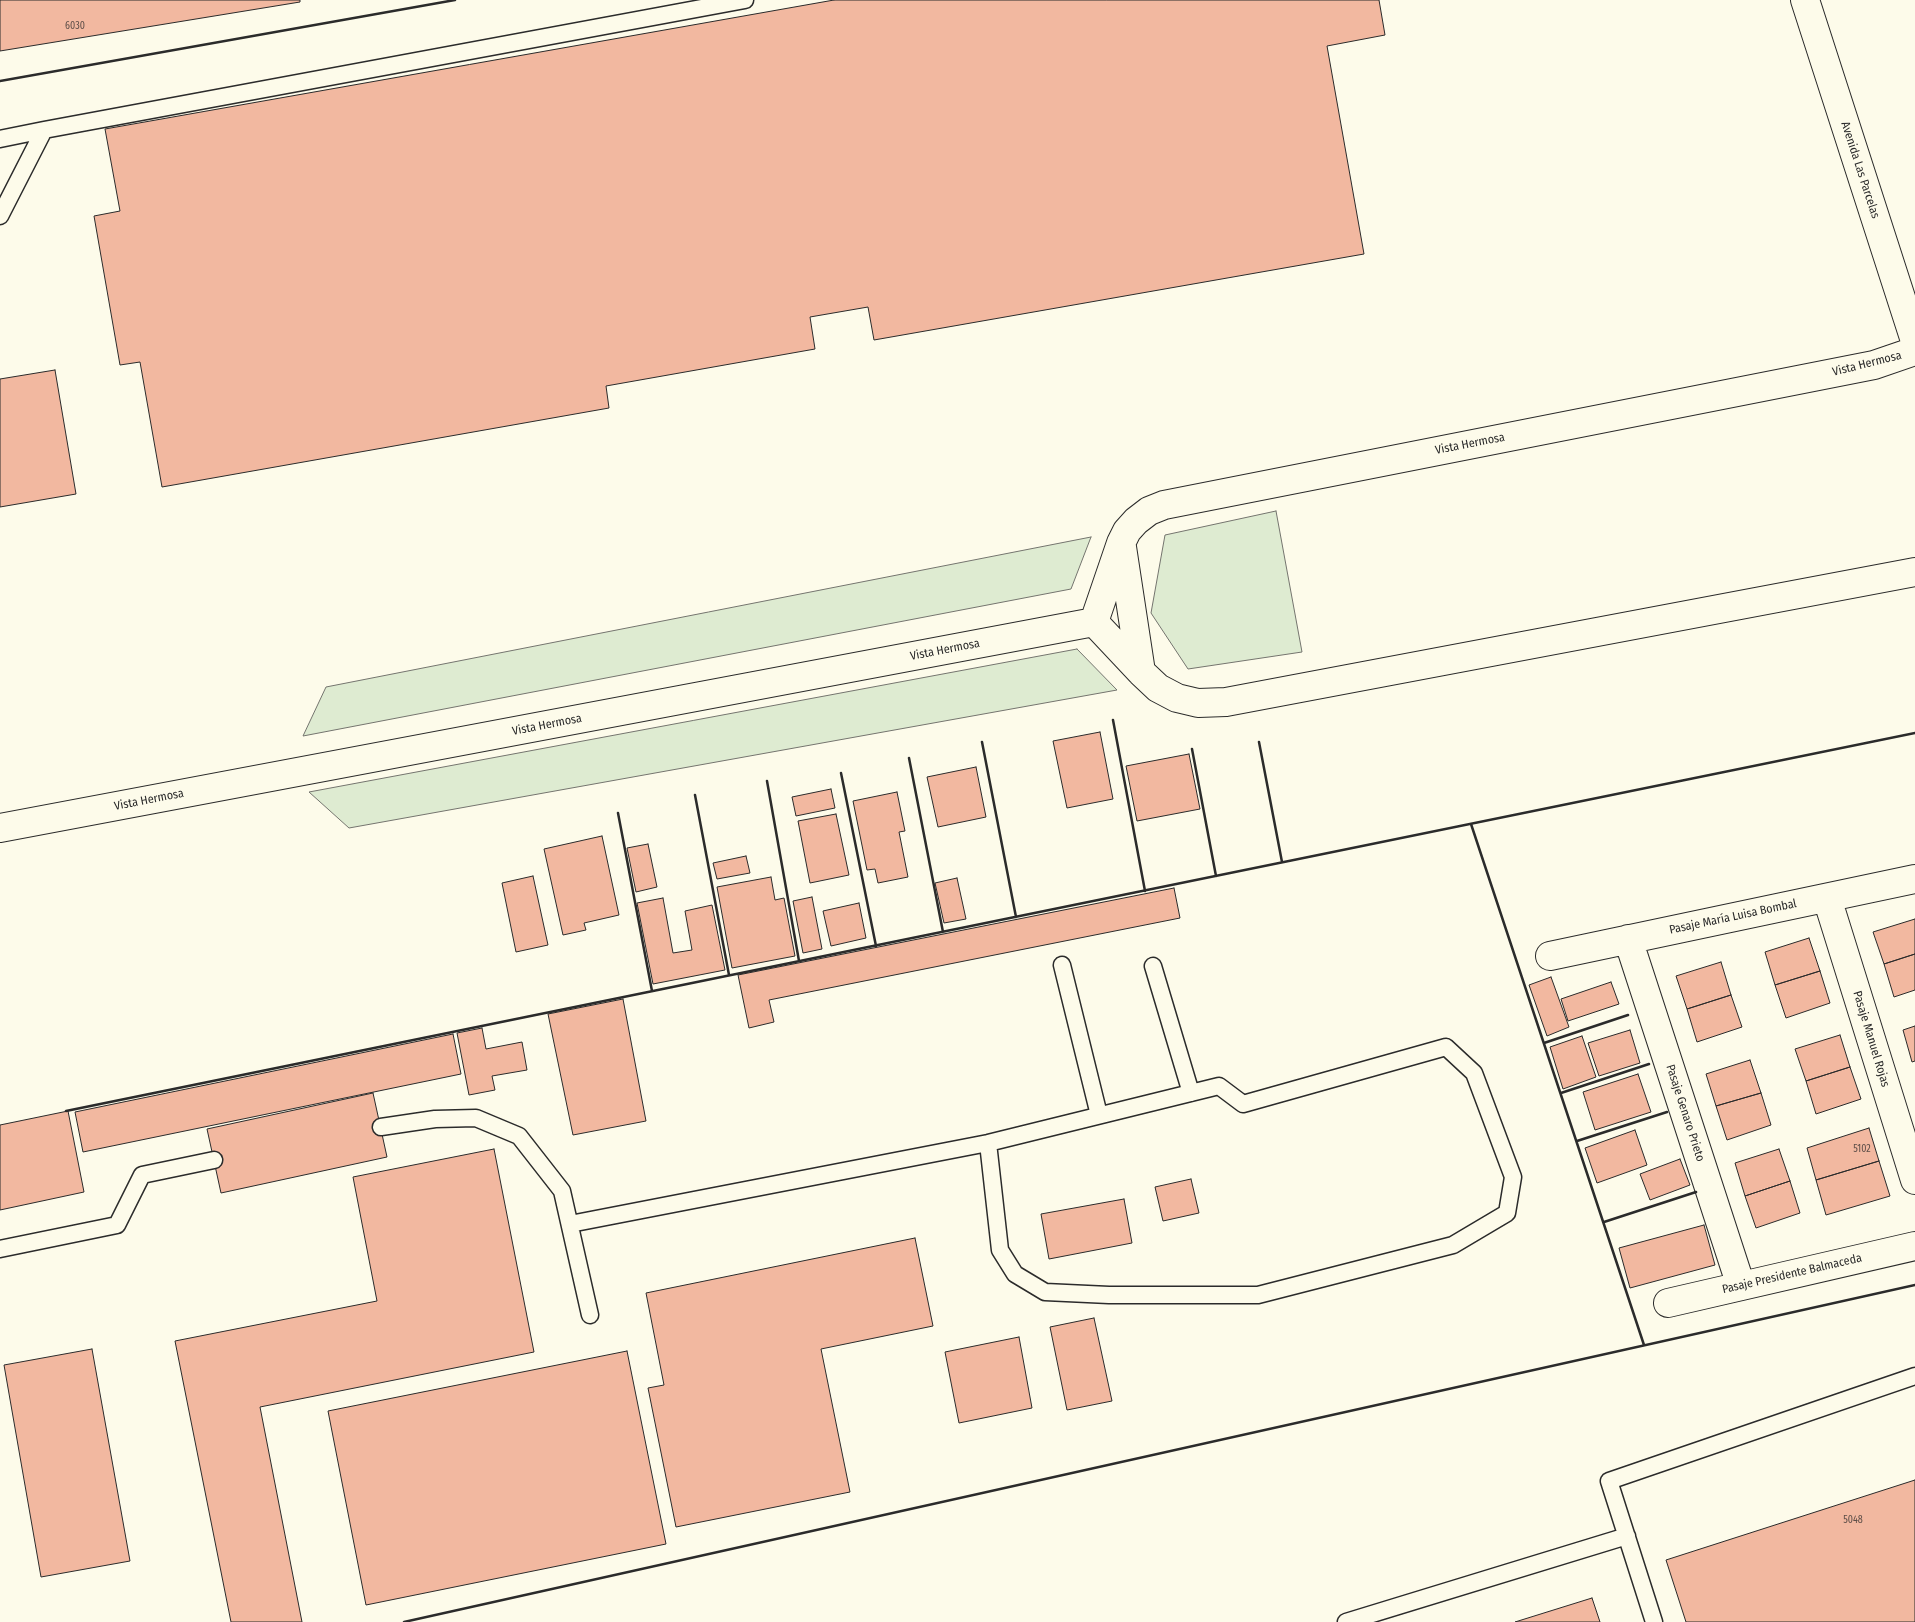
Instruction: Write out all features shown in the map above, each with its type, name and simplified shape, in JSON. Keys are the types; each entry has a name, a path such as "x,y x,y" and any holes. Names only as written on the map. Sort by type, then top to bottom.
{"street":[{"name":"Avenida Las Parcelas","path":"1805,0 1915,341"},
{"name":"Vista Hermosa","path":"0,828 1094,622 1121,543 1136,521 1164,505 1874,365 1915,352"},
{"path":"1121,543 1141,672"},
{"path":"1094,622 1158,688 1177,698 1198,702 1226,702 1915,572"},
{"name":"Pasaje María Luisa Bombal","path":"1550,956 1915,879"},
{"name":"Pasaje Manuel Rojas","path":"1827,898 1915,1180"},
{"name":"Pasaje Genaro Prieto","path":"1628,939 1742,1286"},
{"name":"Pasaje Presidente Balmaceda","path":"1668,1303 1915,1246"}],"lane":[{"path":"0,140 44,130 746,0"},
{"path":"0,216 44,130"},
{"path":"1062,965 1099,1115"},
{"path":"1153,966 1191,1093"},
{"path":"570,1224 988,1143 1219,1086 1243,1104 1446,1047 1474,1073 1513,1177 1507,1214 1453,1245 1258,1295 1109,1295 1045,1292 1015,1274 1000,1250 988,1143"},
{"path":"381,1127 435,1119 476,1118 519,1136 562,1191 590,1315"},
{"path":"0,1249 117,1225 142,1175 214,1160"},
{"path":"1654,1622 1608,1481 1915,1376"},
{"path":"1346,1622 1627,1536"}],"green space":[{"path":"1276,511 1302,652 1188,669 1151,613 1165,535"},
{"path":"1091,537 1071,589 303,736 326,687"},
{"path":"1077,649 1117,690 349,828 309,792"}],"building":[{"path":"0,0 300,0 300,2 0,51"},
{"path":"834,0 1379,0 1385,35 1327,46 1364,254 874,340 868,307 810,317 815,349 606,386 609,408 162,487 140,362 120,365 94,216 120,211 105,129"},
{"path":"55,370 76,494 0,507 0,379"},
{"path":"1100,732 1113,799 1067,808 1053,741"},
{"path":"1189,754 1200,809 1137,821 1126,766"},
{"path":"976,767 986,817 938,827 927,777"},
{"path":"831,789 835,808 796,816 792,797"},
{"path":"897,792 905,831 899,832 908,877 878,883 875,869 867,870 853,801"},
{"path":"836,814 849,875 810,883 798,821"},
{"path":"602,836 619,915 584,923 586,930 563,935 544,849"},
{"path":"648,844 657,887 636,892 627,848"},
{"path":"746,856 750,873 717,879 713,863"},
{"path":"533,876 548,945 516,952 502,883"},
{"path":"771,877 775,900 784,898 795,956 732,968 717,887"},
{"path":"957,878 966,919 944,923 935,883"},
{"path":"1174,888 1180,918 769,1000 774,1022 749,1028 738,975"},
{"path":"812,897 822,949 803,953 793,901"},
{"path":"663,898 673,953 692,950 685,911 712,905 725,970 653,984 637,903"},
{"path":"859,903 866,938 831,946 823,911"},
{"path":"1915,919 1915,954 1884,964 1873,932"},
{"path":"1809,938 1820,971 1775,985 1765,952"},
{"path":"1915,954 1915,990 1894,997 1884,964"},
{"path":"1721,962 1731,995 1687,1009 1676,976"},
{"path":"1820,971 1830,1003 1786,1018 1775,985"},
{"path":"1551,977 1569,1027 1547,1036 1529,985"},
{"path":"1611,982 1619,1004 1568,1021 1561,999"},
{"path":"1731,995 1742,1027 1697,1042 1687,1009"},
{"path":"623,999 646,1121 573,1135 548,1014"},
{"path":"1915,1026 1915,1061 1912,1062 1903,1030"},
{"path":"482,1028 486,1049 522,1042 527,1070 492,1076 495,1090 469,1095 457,1033"},
{"path":"1630,1030 1640,1063 1599,1076 1588,1043"},
{"path":"453,1034 461,1074 83,1152 75,1112"},
{"path":"1840,1035 1850,1067 1806,1081 1795,1049"},
{"path":"1582,1036 1596,1077 1563,1089 1550,1047"},
{"path":"1750,1060 1761,1093 1716,1106 1706,1074"},
{"path":"1850,1067 1861,1099 1816,1114 1806,1081"},
{"path":"1638,1074 1651,1112 1595,1130 1583,1092"},
{"path":"373,1093 387,1157 221,1193 207,1129"},
{"path":"1761,1093 1771,1125 1727,1140 1716,1106"},
{"path":"68,1111 84,1192 0,1210 0,1125"},
{"path":"1869,1128 1879,1161 1816,1180 1807,1148"},
{"path":"1635,1130 1647,1165 1597,1183 1585,1148"},
{"path":"494,1149 534,1352 260,1407 302,1622 231,1622 175,1341 377,1301 353,1177"},
{"path":"1779,1149 1790,1181 1745,1196 1735,1163"},
{"path":"1680,1159 1690,1185 1650,1200 1640,1174"},
{"path":"1879,1161 1890,1196 1826,1215 1816,1180"},
{"path":"1191,1179 1199,1213 1163,1221 1155,1187"},
{"path":"1790,1181 1800,1213 1756,1228 1745,1196"},
{"path":"1124,1199 1132,1243 1049,1259 1041,1214"},
{"path":"1704,1225 1715,1265 1630,1288 1619,1248"},
{"path":"915,1238 933,1326 821,1349 850,1492 676,1527 648,1388 664,1385 646,1293"},
{"path":"1094,1318 1112,1401 1067,1410 1050,1327"},
{"path":"1019,1337 1032,1408 959,1423 945,1352"},
{"path":"92,1349 130,1561 41,1577 4,1365"},
{"path":"627,1351 666,1544 366,1605 328,1411"},
{"path":"1915,1480 1915,1622 1686,1622 1666,1560"},
{"path":"1592,1598 1600,1622 1515,1622"}],"wall":[{"path":"0,81 455,0"},
{"path":"1113,720 1145,891"},
{"path":"66,1111 1915,733"},
{"path":"982,742 1016,917"},
{"path":"1259,742 1282,862"},
{"path":"1192,749 1216,876"},
{"path":"909,758 943,932"},
{"path":"841,773 876,946"},
{"path":"767,781 799,961"},
{"path":"695,795 729,975"},
{"path":"618,813 652,991"},
{"path":"1471,824 1644,1345"},
{"path":"1544,1043 1628,1015"},
{"path":"1561,1093 1649,1064"},
{"path":"1577,1141 1667,1112"},
{"path":"1604,1222 1696,1192"},
{"path":"404,1622 1915,1285"}]}
